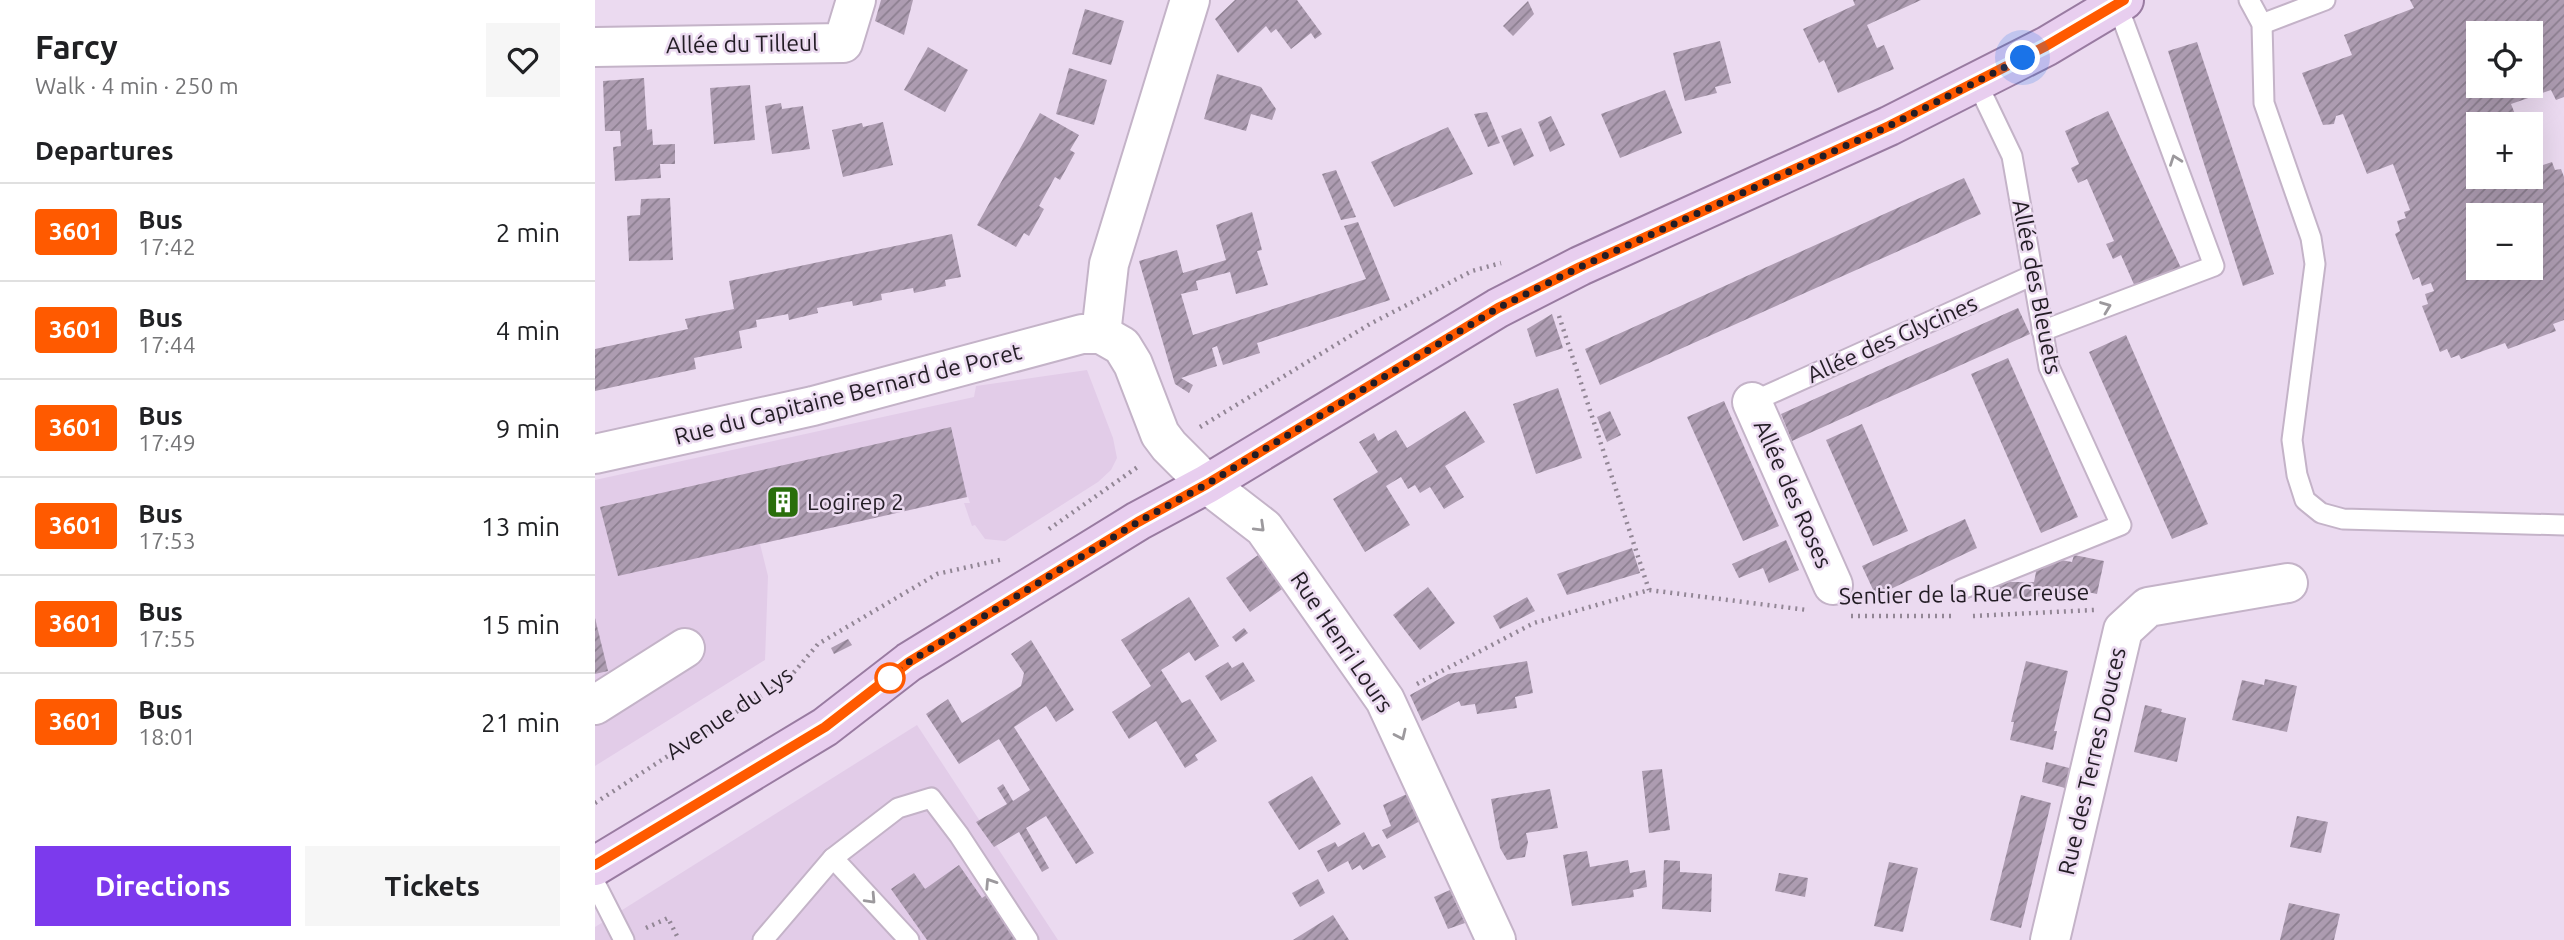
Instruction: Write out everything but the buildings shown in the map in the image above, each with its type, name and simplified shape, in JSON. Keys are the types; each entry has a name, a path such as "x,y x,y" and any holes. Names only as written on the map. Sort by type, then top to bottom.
{"main road":[{"path":"595,866 825,727 909,662 1498,308 1548,282 1977,83 2121,2"}],"street":[{"name":"Allée du Tilleul","path":"595,47 843,43 856,0"},
{"path":"1101,334 1109,264 1190,0"},
{"name":"Rue du Capitaine Bernard de Poret","path":"595,454 813,406 1081,334 1101,334"},
{"name":"Rue Henri Lours","path":"1101,334 1122,346 1133,364 1160,433 1207,484 1264,528 1385,700 1496,940"},
{"name":"Allée des Roses","path":"1752,402 1828,603"},
{"path":"2148,607 2288,583"},
{"name":"Rue des Terres Douces","path":"2050,940 2123,630 2148,607"},
{"path":"595,705 685,648"}],"lane":[{"path":"2249,0 2262,24 2264,103 2311,238 2315,264 2292,440 2297,475 2305,500 2321,513 2343,519 2564,525"},
{"path":"2262,24 2325,0"},
{"path":"2042,331 2214,266 2121,2"},
{"name":"Allée des Bleuets","path":"1962,589 2120,525 2049,367 2012,156 1977,83"},
{"name":"Allée des Glycines","path":"1752,402 2031,276"},
{"path":"763,940 833,858 898,808 931,799 959,835 1028,940"},
{"path":"833,858 909,940"},
{"path":"595,883 624,939"}],"path":[{"path":"1548,282 1649,590"},
{"path":"1041,535 1115,483"},
{"name":"Avenue du Lys","path":"595,803 789,678 818,644 937,574 1009,558"},
{"name":"Sentier de la Rue Creuse","path":"1385,700 1534,623 1649,590 1828,603 1853,616 1993,616 2148,607"},
{"path":"624,939 668,918 679,940"}],"shaded area":[{"path":"1087,370 1113,438 1117,458 1111,470 1098,482 1005,541 985,539 975,525 972,526 964,503 970,503 968,497 760,544 768,576 765,660 595,766 595,480 974,397 976,386"},
{"path":"917,725 1058,940 595,940 595,927"}],"bus line":[{"name":"3601","path":"595,865 825,727 909,662 1498,308 1548,282 1977,83 2124,0"}],"place":[{"name":"Logirep 2","path":"783,502"}],"route":[{"path":"890,678 909,662 1138,522 1207,484 1498,308 1580,267 1889,126 2023,58"}]}
